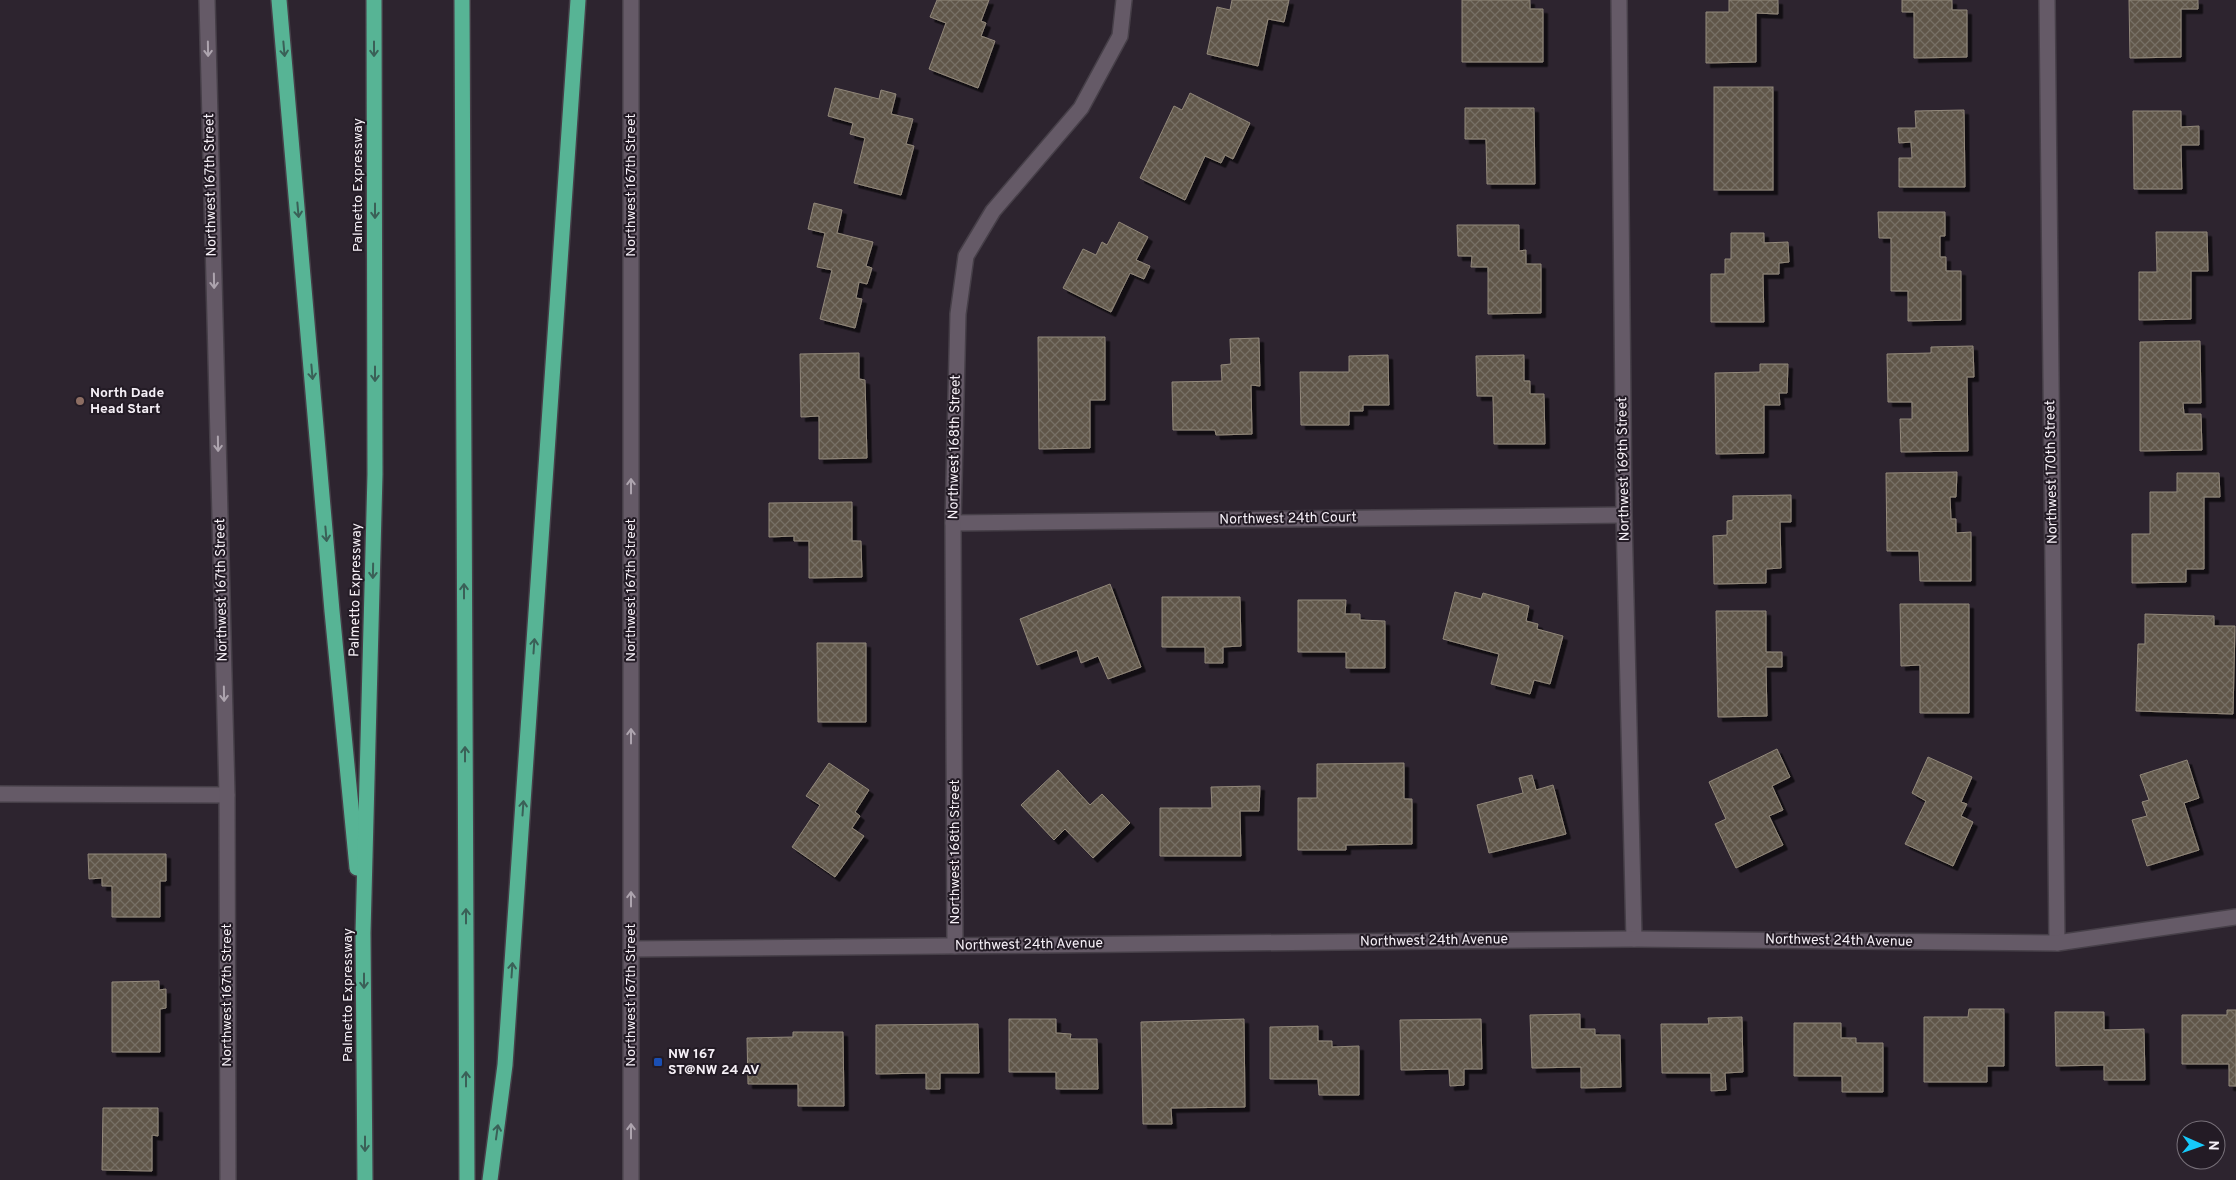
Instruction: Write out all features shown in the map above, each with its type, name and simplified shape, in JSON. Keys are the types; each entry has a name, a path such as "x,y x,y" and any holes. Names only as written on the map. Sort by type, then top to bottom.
{"highway":[{"path":"279,0 332,611 364,933"},
{"name":"Palmetto Expressway","path":"365,1180 364,933 375,474 374,0"},
{"path":"462,0 466,1180"},
{"path":"490,1180 506,1065 578,0"}],"street":[{"name":"Northwest 167th Street","path":"206,0 227,795 228,1180"},
{"name":"Northwest 167th Street","path":"631,0 631,1180"},
{"name":"Northwest 168th Street","path":"955,946 953,523 958,314 966,256 993,211 1081,108 1120,36 1124,0"},
{"name":"Northwest 169th Street","path":"1619,0 1624,515 1634,939"},
{"name":"Northwest 170th Street","path":"2047,0 2057,943"},
{"name":"Northwest 24th Court","path":"953,523 1624,515"},
{"path":"0,794 227,795"},
{"name":"Northwest 24th Avenue","path":"631,949 1634,939 2057,943 2236,917"}],"building":[{"path":"937,0 989,0 981,21 986,23 981,36 995,41 978,88 929,69 946,23 930,17"},
{"path":"1232,0 1289,0 1284,22 1268,19 1258,66 1207,54 1217,7 1230,10"},
{"path":"1462,0 1530,0 1530,9 1543,9 1543,62 1462,62"},
{"path":"1729,0 1778,0 1778,14 1756,13 1756,62 1706,63 1706,12 1729,12"},
{"path":"1902,0 1952,0 1952,10 1967,10 1967,57 1914,58 1914,12 1902,12"},
{"path":"2129,0 2198,0 2198,9 2181,9 2181,57 2130,58"},
{"path":"1714,87 1773,87 1773,190 1714,190"},
{"path":"835,88 879,99 881,90 896,94 891,114 913,119 906,144 914,146 901,195 854,183 865,138 850,134 853,123 828,116"},
{"path":"1190,93 1250,123 1233,159 1225,155 1221,163 1205,156 1185,200 1140,178 1174,106 1182,110"},
{"path":"1465,108 1534,108 1535,184 1487,184 1486,139 1465,139"},
{"path":"1964,110 1965,187 1899,187 1899,158 1912,158 1911,142 1899,143 1898,128 1916,128 1915,111"},
{"path":"2133,111 2181,111 2181,127 2199,126 2199,145 2181,145 2182,189 2134,189"},
{"path":"814,203 842,210 837,233 873,242 866,266 872,268 867,284 859,282 856,298 862,299 855,328 820,319 832,270 817,267 825,233 808,229"},
{"path":"1878,212 1945,212 1945,236 1940,236 1940,257 1946,257 1946,271 1961,271 1961,320 1908,321 1908,291 1891,291 1891,238 1879,238"},
{"path":"1119,222 1148,237 1136,260 1150,266 1144,279 1130,273 1111,312 1063,288 1083,249 1096,255 1102,242 1107,245"},
{"path":"1457,225 1519,225 1519,251 1526,250 1526,264 1541,264 1541,313 1488,314 1488,267 1471,267 1472,256 1458,256"},
{"path":"2156,232 2207,232 2208,271 2191,271 2191,319 2139,320 2139,272 2157,272"},
{"path":"1731,233 1764,233 1764,243 1788,242 1789,262 1779,263 1779,274 1763,274 1764,322 1711,322 1711,274 1725,274 1725,259 1731,259"},
{"path":"1038,337 1105,337 1105,400 1090,400 1090,448 1039,449"},
{"path":"1259,338 1260,386 1251,385 1252,434 1216,435 1215,430 1173,430 1172,382 1222,381 1221,365 1231,364 1230,339"},
{"path":"2200,341 2201,403 2183,403 2184,414 2201,414 2202,450 2140,451 2140,342"},
{"path":"1973,346 1974,377 1967,377 1968,451 1901,452 1900,419 1912,419 1912,402 1888,402 1887,354 1931,353 1931,347"},
{"path":"859,353 859,379 865,380 867,458 819,459 819,416 801,417 800,354"},
{"path":"1388,355 1389,405 1363,405 1363,411 1349,411 1349,425 1301,425 1300,372 1349,372 1349,356"},
{"path":"1524,355 1524,381 1530,381 1530,394 1544,394 1545,444 1494,444 1493,396 1477,396 1476,356"},
{"path":"1760,364 1788,364 1787,393 1779,393 1780,405 1764,405 1764,453 1716,454 1715,373 1760,372"},
{"path":"1957,472 1956,497 1950,497 1951,519 1956,519 1956,533 1971,532 1971,581 1920,581 1919,551 1887,551 1886,473"},
{"path":"2177,473 2219,473 2220,497 2204,497 2204,569 2186,569 2186,582 2132,583 2132,534 2150,534 2150,492 2177,492"},
{"path":"1791,495 1791,522 1780,522 1781,568 1766,569 1766,583 1714,584 1713,536 1727,535 1727,521 1733,520 1733,496"},
{"path":"852,502 852,541 861,541 862,577 809,578 809,541 794,541 794,536 769,537 769,503"},
{"path":"1110,584 1141,667 1108,679 1098,656 1081,663 1077,650 1037,665 1020,619"},
{"path":"1455,592 1481,599 1483,593 1529,606 1526,621 1538,624 1537,629 1563,636 1550,684 1534,680 1530,694 1491,684 1499,654 1443,639"},
{"path":"1162,597 1240,597 1241,646 1223,647 1223,663 1205,663 1205,647 1162,647"},
{"path":"1298,600 1346,600 1345,614 1360,614 1360,620 1385,621 1385,668 1346,668 1346,652 1298,652"},
{"path":"1900,604 1969,604 1969,713 1920,713 1920,665 1901,666"},
{"path":"1716,611 1766,611 1766,652 1782,652 1782,667 1766,667 1767,716 1718,717"},
{"path":"2145,614 2214,616 2214,626 2235,626 2233,714 2136,711 2138,644 2145,644"},
{"path":"817,643 866,643 866,722 818,722"},
{"path":"1777,749 1790,777 1772,786 1783,810 1769,816 1783,845 1736,868 1715,824 1726,819 1709,782"},
{"path":"1928,757 1972,777 1961,802 1967,804 1961,816 1973,822 1953,866 1905,844 1926,801 1912,793"},
{"path":"2187,760 2199,798 2184,803 2199,850 2147,866 2132,820 2147,816 2142,802 2149,800 2140,775"},
{"path":"829,763 869,790 855,812 860,816 852,828 864,836 835,877 792,847 820,805 806,796"},
{"path":"1404,763 1404,799 1412,799 1412,844 1346,845 1346,850 1298,850 1298,798 1317,798 1317,764"},
{"path":"1058,770 1090,805 1102,794 1130,823 1093,858 1065,829 1054,840 1021,805"},
{"path":"1532,775 1536,790 1553,785 1566,834 1489,853 1477,805 1523,793 1519,778"},
{"path":"1260,786 1259,811 1240,811 1241,856 1160,856 1160,808 1212,808 1211,787"},
{"path":"88,854 166,854 166,881 160,881 160,917 112,917 112,886 102,886 102,878 89,879"},
{"path":"159,981 159,990 166,989 166,1008 160,1009 160,1052 112,1052 112,982"},
{"path":"1969,1009 2004,1009 2004,1066 1987,1066 1987,1082 1924,1082 1924,1017 1968,1017"},
{"path":"2227,1010 2236,1010 2236,1086 2229,1086 2229,1064 2182,1064 2182,1015 2227,1015"},
{"path":"2055,1012 2104,1012 2104,1030 2144,1029 2145,1080 2104,1080 2104,1065 2056,1066"},
{"path":"1580,1014 1580,1029 1595,1029 1595,1035 1620,1035 1621,1087 1581,1088 1581,1067 1532,1068 1530,1015"},
{"path":"1742,1017 1743,1072 1725,1073 1726,1090 1711,1091 1711,1073 1662,1073 1661,1024 1709,1024 1708,1018"},
{"path":"1009,1019 1056,1019 1056,1033 1071,1034 1070,1039 1097,1039 1098,1089 1056,1089 1056,1072 1009,1072"},
{"path":"1244,1019 1245,1107 1171,1108 1172,1124 1143,1124 1141,1022"},
{"path":"1481,1019 1482,1069 1464,1069 1464,1085 1450,1086 1449,1069 1401,1070 1400,1020"},
{"path":"1794,1023 1841,1023 1841,1038 1856,1038 1856,1043 1883,1043 1883,1092 1842,1092 1842,1076 1794,1076"},
{"path":"978,1024 979,1073 940,1073 940,1089 926,1089 926,1073 876,1074 876,1025"},
{"path":"1318,1026 1318,1041 1332,1041 1332,1047 1359,1046 1359,1095 1319,1095 1318,1079 1270,1079 1270,1027"},
{"path":"793,1032 843,1032 844,1106 798,1106 798,1084 748,1084 747,1038 793,1037"},
{"path":"103,1108 158,1108 158,1136 152,1135 152,1171 102,1170"}],"place":[{"name":"North Dade Head Start","path":"80,401"},
{"name":"NW 167 ST@NW 24 AV","path":"658,1062"}]}
